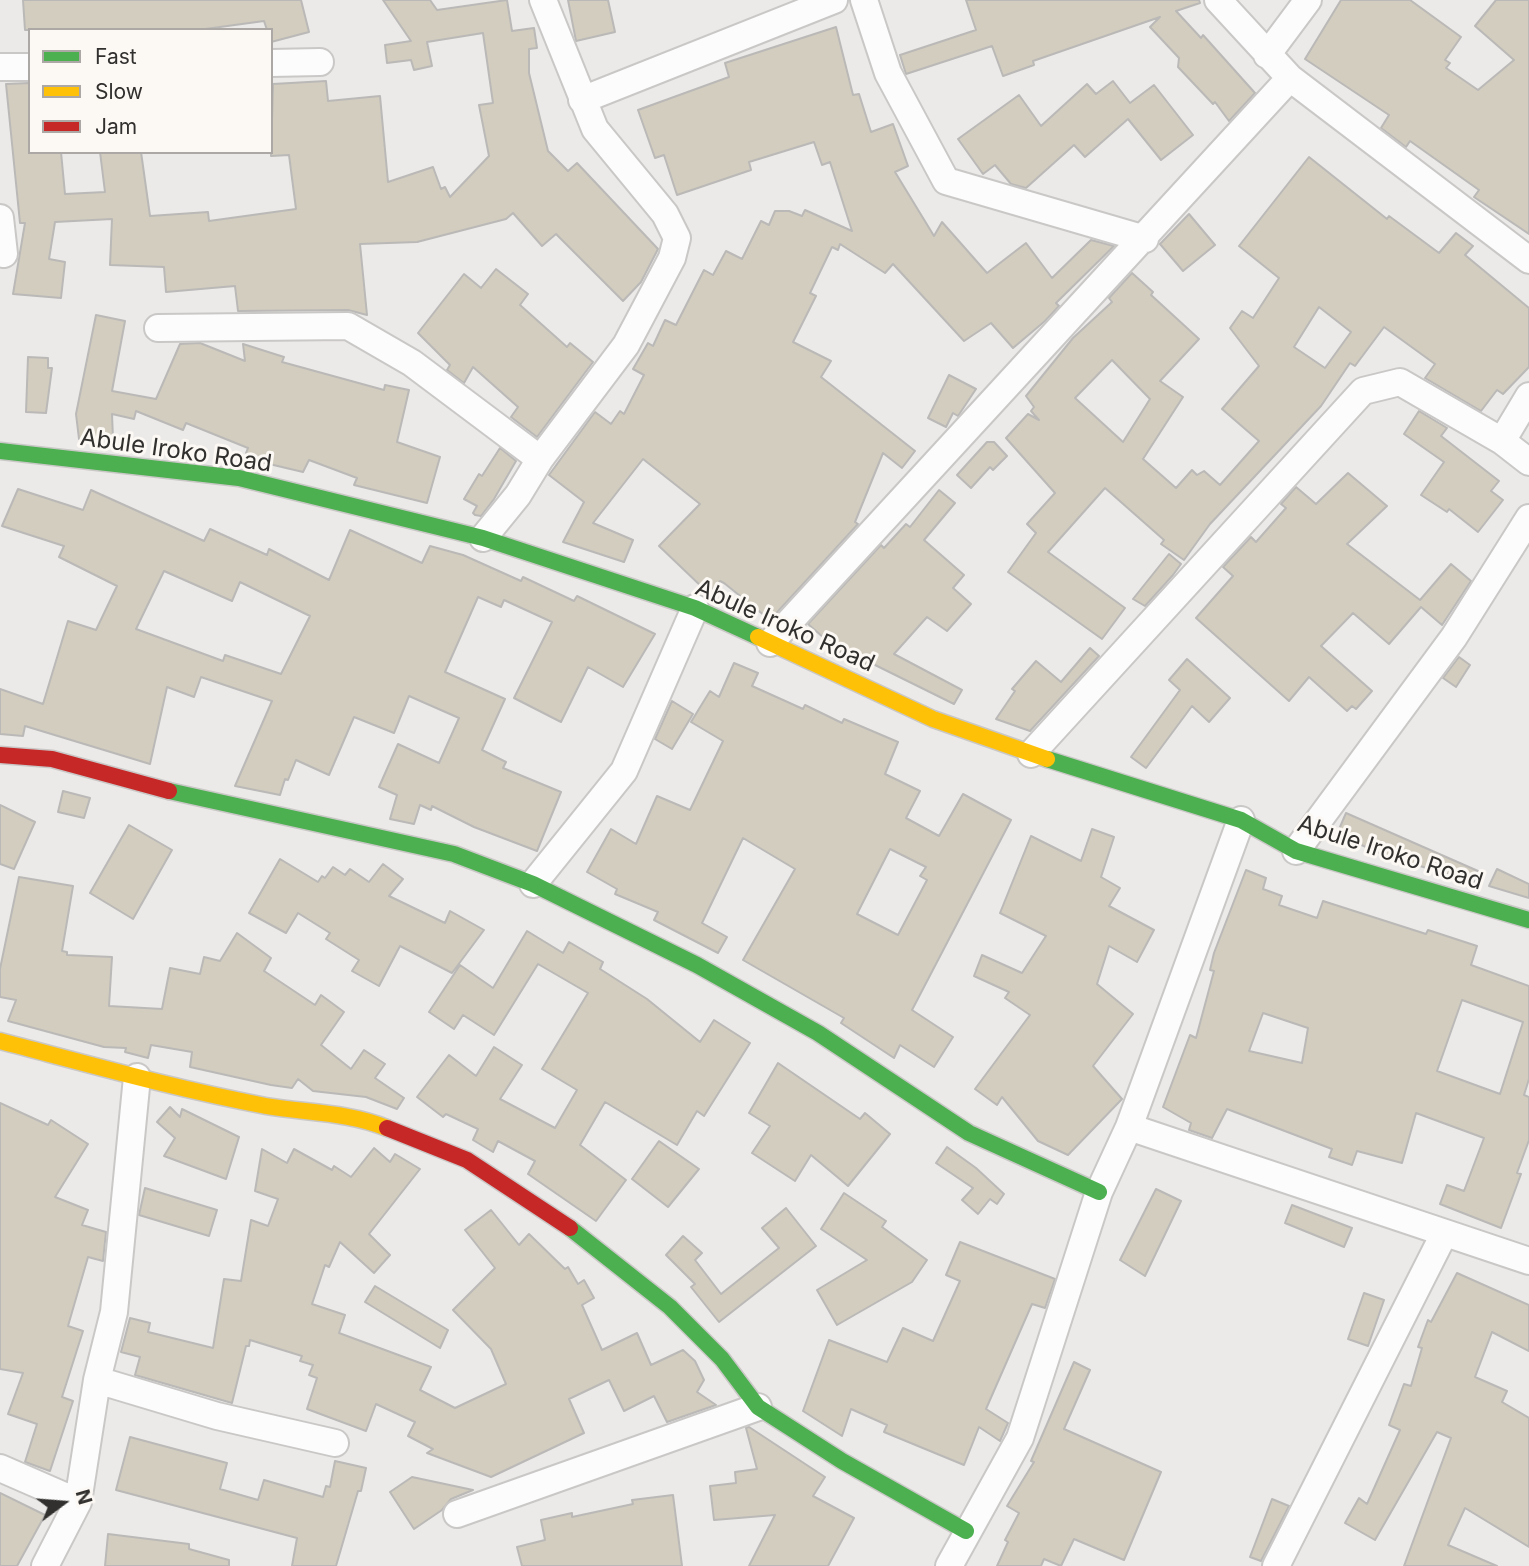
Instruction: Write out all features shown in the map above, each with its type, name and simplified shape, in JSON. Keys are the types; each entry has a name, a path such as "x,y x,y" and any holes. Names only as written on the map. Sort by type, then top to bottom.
{"street":[{"path":"483,538 518,495 540,459 626,345 672,258 677,238 665,214 595,129 543,0"},
{"path":"582,100 834,0"},
{"path":"864,0 888,73 946,181 1145,239"},
{"path":"1218,0 1290,78 1529,260"},
{"path":"1267,55 1308,0"},
{"path":"273,63 320,62"},
{"path":"0,67 28,66"},
{"path":"770,643 1145,239 1290,78"},
{"path":"0,218 4,254"},
{"path":"158,328 348,326 412,363 540,459"},
{"path":"1031,754 1363,391 1400,382 1502,441 1529,461"},
{"path":"1502,441 1529,396"},
{"name":"Abule Iroko Road","path":"0,451 239,478 483,538 695,608 933,719 1031,754 1241,820 1296,851 1529,920"},
{"path":"1296,851 1454,637 1529,518"},
{"path":"533,884 624,771 695,608"},
{"path":"0,755 52,759 207,801 454,854 533,884 697,965 818,1033 970,1133 1099,1192"},
{"path":"949,1566 1020,1437 1099,1192 1129,1127 1241,820"},
{"path":"0,1041 137,1077 267,1106 363,1118 467,1160 557,1217 670,1307 722,1359 758,1407 842,1461 966,1531"},
{"path":"45,1566 78,1502 97,1380 114,1312 137,1077"},
{"path":"1129,1127 1529,1261"},
{"path":"1276,1566 1444,1234"},
{"path":"97,1380 217,1416 335,1443"},
{"path":"457,1514 758,1407"},
{"path":"0,1468 78,1502"}],"building":[{"path":"23,0 301,0 309,32 273,41 273,28 266,28 264,21 213,28 25,30"},
{"path":"383,0 430,0 437,10 507,0 512,31 534,28 537,48 529,49 529,73 548,151 568,171 577,163 658,249 641,282 623,301 556,234 542,246 513,213 506,219 417,242 360,244 367,315 348,310 238,311 235,286 166,292 164,267 110,265 112,219 55,222 49,259 65,262 61,298 13,294 25,223 20,223 6,84 28,83 28,154 61,154 65,194 105,192 100,154 141,154 150,216 208,212 209,221 296,209 289,155 271,156 273,84 326,81 328,101 380,96 388,182 433,167 441,189 445,187 450,197 489,156 479,105 493,103 483,33 427,42 432,66 414,70 411,60 387,63 385,45 411,41"},
{"path":"568,0 608,0 615,32 576,41"},
{"path":"966,0 1199,0 1200,3 1176,11 1201,38 1203,35 1255,93 1229,121 1215,102 1213,104 1178,67 1179,58 1150,27 1160,17 1033,61 1034,65 1003,76 992,46 906,74 900,55 976,30"},
{"path":"1341,0 1410,0 1461,37 1445,60 1450,63 1446,68 1478,90 1514,60 1475,26 1496,0 1529,0 1529,234 1474,197 1479,190 1410,141 1406,147 1381,128 1389,115 1305,59"},
{"path":"836,27 853,95 859,94 871,132 893,124 908,166 895,172 934,236 942,222 987,273 1026,243 1052,278 1091,240 1114,246 1056,303 1059,306 1045,321 1013,348 991,323 964,341 893,264 885,273 840,244 838,250 832,247 810,293 816,296 793,342 831,361 821,377 915,451 902,468 883,453 855,522 858,524 770,620 720,581 710,592 704,589 659,546 700,504 643,459 593,523 633,540 624,562 563,542 584,502 549,475 595,412 611,424 620,411 624,414 644,375 633,369 648,343 653,346 665,320 676,325 704,270 713,275 726,251 742,259 761,221 769,225 775,211 789,211 802,216 805,210 852,231 830,162 822,165 814,142 749,162 751,170 677,195 664,155 655,158 638,110 729,77 725,63"},
{"path":"1113,81 1130,103 1154,85 1193,135 1161,160 1128,119 1085,157 1074,145 1026,188 1011,184 995,165 983,174 958,139 1019,95 1041,126 1087,84 1096,94"},
{"path":"1309,157 1387,219 1389,216 1439,253 1456,233 1473,246 1465,255 1529,308 1529,367 1503,394 1497,390 1481,411 1425,378 1435,364 1384,327 1355,366 1350,363 1321,406 1210,524 1184,560 1161,544 1164,540 1105,488 1048,552 1125,608 1102,639 1008,572 1036,533 1027,524 1055,493 1006,438 1028,414 1039,420 1031,411 1034,407 1026,396 1073,338 1112,302 1109,298 1132,273 1153,292 1151,295 1199,339 1160,381 1183,397 1143,459 1176,488 1192,470 1197,475 1204,471 1220,485 1259,441 1222,409 1259,366 1230,328 1242,311 1253,318 1279,278 1239,246","holes":["1319,307 1351,332 1325,368 1294,347","1112,360 1150,399 1123,442 1075,398"]},
{"path":"1189,214 1215,245 1183,271 1160,244"},
{"path":"496,269 528,294 520,305 567,347 570,343 593,362 537,437 511,417 518,407 473,367 464,383 447,370 450,365 418,333 464,274 481,288"},
{"path":"96,315 125,321 112,391 156,399 180,344 200,343 245,361 243,344 284,357 282,362 384,390 385,385 409,390 397,442 440,457 427,503 354,485 357,478 309,460 303,472 265,463 246,453 248,448 186,423 183,430 136,411 134,419 112,414 113,439 79,439 76,414"},
{"path":"28,357 48,358 48,368 52,368 46,413 26,412"},
{"path":"949,375 976,389 958,416 953,413 946,427 928,418"},
{"path":"1419,411 1447,428 1441,436 1499,481 1491,491 1503,500 1478,532 1449,509 1447,512 1421,495 1444,462 1404,434"},
{"path":"987,442 994,442 1007,456 993,470 990,467 971,488 957,475"},
{"path":"500,448 516,461 494,499 481,516 475,515 473,513 477,506 464,499 479,474 482,476"},
{"path":"1348,473 1387,506 1347,544 1420,600 1451,564 1471,581 1442,625 1421,607 1389,644 1353,613 1321,646 1372,691 1356,709 1352,706 1347,711 1309,677 1289,701 1196,618 1233,576 1223,567 1251,537 1256,542 1286,508 1281,504 1296,487 1316,504"},
{"path":"18,489 83,510 91,490 204,541 210,529 267,555 269,549 329,580 350,530 422,563 430,546 463,555 521,581 523,577 574,601 577,596 655,634 623,687 588,667 561,722 514,698 552,622 504,600 501,607 478,597 445,672 505,699 482,750 506,762 503,768 561,792 537,851 474,827 432,806 431,810 420,805 414,824 390,819 397,795 379,787 398,744 439,763 459,718 409,696 394,733 354,717 329,775 296,760 288,780 285,779 280,795 235,786 272,701 201,677 194,697 167,687 150,764 25,726 23,736 0,734 0,689 43,704 68,621 96,630 117,586 59,557 64,546 2,526","holes":["164,571 232,601 240,582 310,616 281,674 225,655 223,661 136,629"]},
{"path":"939,490 955,503 924,540 964,575 953,588 971,604 947,631 927,617 894,654 962,690 954,704 869,662 866,665 840,652 808,624 881,545 884,548 906,524 910,527"},
{"path":"1169,554 1181,564 1173,575 1145,606 1133,599"},
{"path":"1090,648 1099,656 1030,731 996,719 1015,691 1012,689 1036,661 1061,682"},
{"path":"1459,657 1470,665 1456,687 1443,678"},
{"path":"1187,659 1230,698 1209,722 1192,706 1146,768 1131,757 1180,690 1169,680"},
{"path":"734,663 758,673 752,686 803,709 805,705 842,723 844,719 898,742 885,774 920,791 906,818 939,836 963,794 1011,820 912,1010 953,1037 934,1067 900,1045 894,1058 841,1023 844,1018 743,960 795,869 743,838 702,923 727,937 718,953 654,920 658,912 615,894 617,889 587,872 611,829 636,844 657,796 690,810 723,741 691,722 710,691 719,697","holes":["890,849 926,867 920,876 927,880 898,935 857,914"]},
{"path":"672,701 693,714 672,749 655,739"},
{"path":"63,791 90,798 84,818 58,812"},
{"path":"0,805 35,822 14,869 0,864"},
{"path":"1346,813 1478,871 1474,882 1386,856 1337,834"},
{"path":"129,825 172,850 133,919 90,893"},
{"path":"1092,829 1114,837 1101,877 1120,888 1109,906 1154,930 1137,962 1109,946 1097,984 1133,1014 1093,1066 1122,1099 1068,1155 1038,1141 1002,1097 997,1105 975,1089 1030,1015 1005,998 1009,992 974,976 982,955 1022,973 1046,936 1000,913 1031,836 1081,861"},
{"path":"280,859 318,882 322,876 325,878 333,867 345,875 350,869 369,882 383,864 403,879 389,896 445,923 450,911 484,930 452,973 400,946 379,986 352,971 359,960 326,939 330,933 298,913 286,933 249,913"},
{"path":"1497,869 1529,884 1529,898 1489,886"},
{"path":"1246,870 1266,878 1263,889 1282,896 1279,905 1317,918 1323,901 1426,934 1428,930 1477,946 1471,965 1529,986 1529,1079 1524,1095 1529,1097 1529,1140 1517,1173 1521,1174 1501,1228 1440,1204 1447,1185 1464,1191 1484,1138 1416,1113 1402,1163 1357,1151 1352,1165 1329,1157 1332,1149 1227,1109 1212,1138 1189,1130 1191,1123 1163,1107 1190,1035 1196,1038 1214,971 1210,970","holes":["1462,1000 1523,1022 1500,1094 1437,1071","1263,1013 1308,1028 1302,1063 1249,1051"]},
{"path":"19,877 73,886 62,951 67,952 67,955 112,957 109,1006 162,1009 170,968 200,974 204,957 220,961 237,933 271,958 264,971 315,1005 321,995 344,1012 321,1045 351,1069 364,1050 385,1064 375,1078 404,1098 397,1109 366,1097 313,1091 298,1079 292,1088 271,1085 190,1067 192,1052 151,1045 148,1058 125,1052 126,1048 104,1047 8,1021 16,1000 0,997 0,969"},
{"path":"527,931 563,953 569,942 603,962 600,969 647,999 700,1042 714,1020 750,1043 704,1116 697,1111 677,1145 605,1102 580,1145 626,1180 596,1221 528,1174 535,1161 498,1141 493,1152 473,1140 478,1129 446,1114 443,1117 417,1097 449,1055 476,1076 494,1047 522,1065 500,1099 555,1128 577,1090 542,1069 588,993 538,964 494,1035 463,1015 454,1029 429,1012 460,965 493,988"},
{"path":"778,1063 860,1119 865,1113 890,1134 848,1186 811,1155 795,1181 752,1153 770,1126 749,1113"},
{"path":"0,1103 48,1125 51,1120 88,1144 55,1197 88,1210 82,1225 106,1232 103,1261 88,1257 68,1326 83,1331 62,1397 73,1401 50,1471 25,1462 37,1424 8,1414 23,1373 0,1369"},
{"path":"170,1107 180,1117 182,1109 239,1137 226,1179 164,1156 175,1138 157,1122"},
{"path":"659,1141 699,1169 668,1207 632,1179"},
{"path":"947,1147 976,1168 1004,1194 997,1204 990,1199 978,1214 962,1200 973,1188 936,1163"},
{"path":"374,1148 390,1162 395,1154 420,1169 369,1234 390,1255 374,1273 340,1242 329,1267 325,1265 312,1304 345,1315 339,1333 431,1367 420,1390 455,1408 506,1384 491,1349 453,1310 495,1268 465,1230 491,1210 519,1245 529,1234 565,1269 568,1267 578,1284 584,1280 594,1298 582,1305 602,1350 637,1333 651,1365 683,1350 695,1361 704,1380 697,1392 716,1405 667,1422 654,1396 624,1411 609,1380 569,1399 584,1433 491,1477 427,1453 433,1449 408,1436 415,1422 376,1404 366,1431 307,1409 317,1378 309,1375 313,1365 300,1361 302,1356 250,1340 249,1346 246,1346 232,1403 135,1375 140,1357 121,1352 130,1318 150,1323 148,1332 213,1348 224,1279 241,1281 251,1220 268,1226 278,1199 255,1191 262,1149 287,1163 294,1149 332,1170 334,1166 351,1177"},
{"path":"145,1188 217,1210 209,1236 139,1215"},
{"path":"1156,1189 1181,1201 1145,1276 1120,1260"},
{"path":"844,1193 886,1221 882,1227 927,1260 912,1282 837,1325 817,1290 867,1260 821,1229"},
{"path":"1292,1205 1352,1228 1344,1247 1285,1223"},
{"path":"786,1208 816,1246 719,1322 691,1287 695,1284 666,1255 683,1236 702,1253 695,1260 721,1294 779,1248 762,1228"},
{"path":"960,1242 1055,1279 1045,1308 1032,1304 986,1409 1008,1423 1000,1441 979,1427 964,1465 884,1432 887,1425 851,1409 842,1436 803,1411 829,1340 887,1362 903,1328 933,1341 960,1281 946,1275"},
{"path":"1457,1273 1529,1305 1529,1351 1492,1332 1475,1377 1507,1391 1502,1402 1529,1418 1529,1547 1465,1508 1448,1545 1497,1566 1404,1566 1451,1438 1437,1432 1375,1540 1345,1523 1359,1498 1367,1504 1400,1430 1389,1425 1404,1384 1411,1386 1422,1348 1418,1347 1428,1320 1431,1322"},
{"path":"375,1286 448,1330 440,1348 365,1302"},
{"path":"1364,1293 1384,1300 1368,1346 1348,1339"},
{"path":"1074,1362 1090,1370 1064,1429 1161,1472 1124,1560 1074,1539 1061,1566 1044,1559 1041,1566 997,1566 1008,1542 1005,1540 1019,1513 1007,1506 1034,1462 1031,1461"},
{"path":"749,1427 825,1477 813,1496 854,1518 828,1566 749,1566 775,1515 714,1520 710,1486 736,1483 735,1472 757,1469 746,1428"},
{"path":"130,1437 227,1463 220,1489 258,1500 264,1480 323,1497 326,1486 330,1487 335,1461 366,1468 336,1566 292,1566 297,1538 116,1490"},
{"path":"412,1477 473,1490 451,1499 442,1510 414,1529 390,1492"},
{"path":"0,1493 45,1515 17,1566 0,1566"},
{"path":"673,1495 682,1566 522,1566 517,1547 545,1540 541,1520 572,1513 572,1517 633,1504 632,1500"},
{"path":"1272,1499 1289,1506 1261,1561 1250,1557"},
{"path":"108,1534 189,1544 189,1549 229,1560 229,1566 105,1566"}],"traffic: fast":[{"path":"0,451 239,478 483,538 695,608 758,637"},
{"path":"1047,759 1241,820 1296,851 1529,920"},
{"path":"169,791 454,854 533,884 697,965 818,1033 969,1133 1099,1192"},
{"path":"570,1228 670,1307 722,1359 758,1407 842,1461 966,1531"}],"traffic: slow":[{"path":"758,637 933,719 1047,759"},
{"path":"0,1041 199,1092 266,1106 342,1116 387,1128"}],"traffic: jam":[{"path":"0,755 52,759 169,791"},
{"path":"387,1128 467,1160 570,1228"}]}
